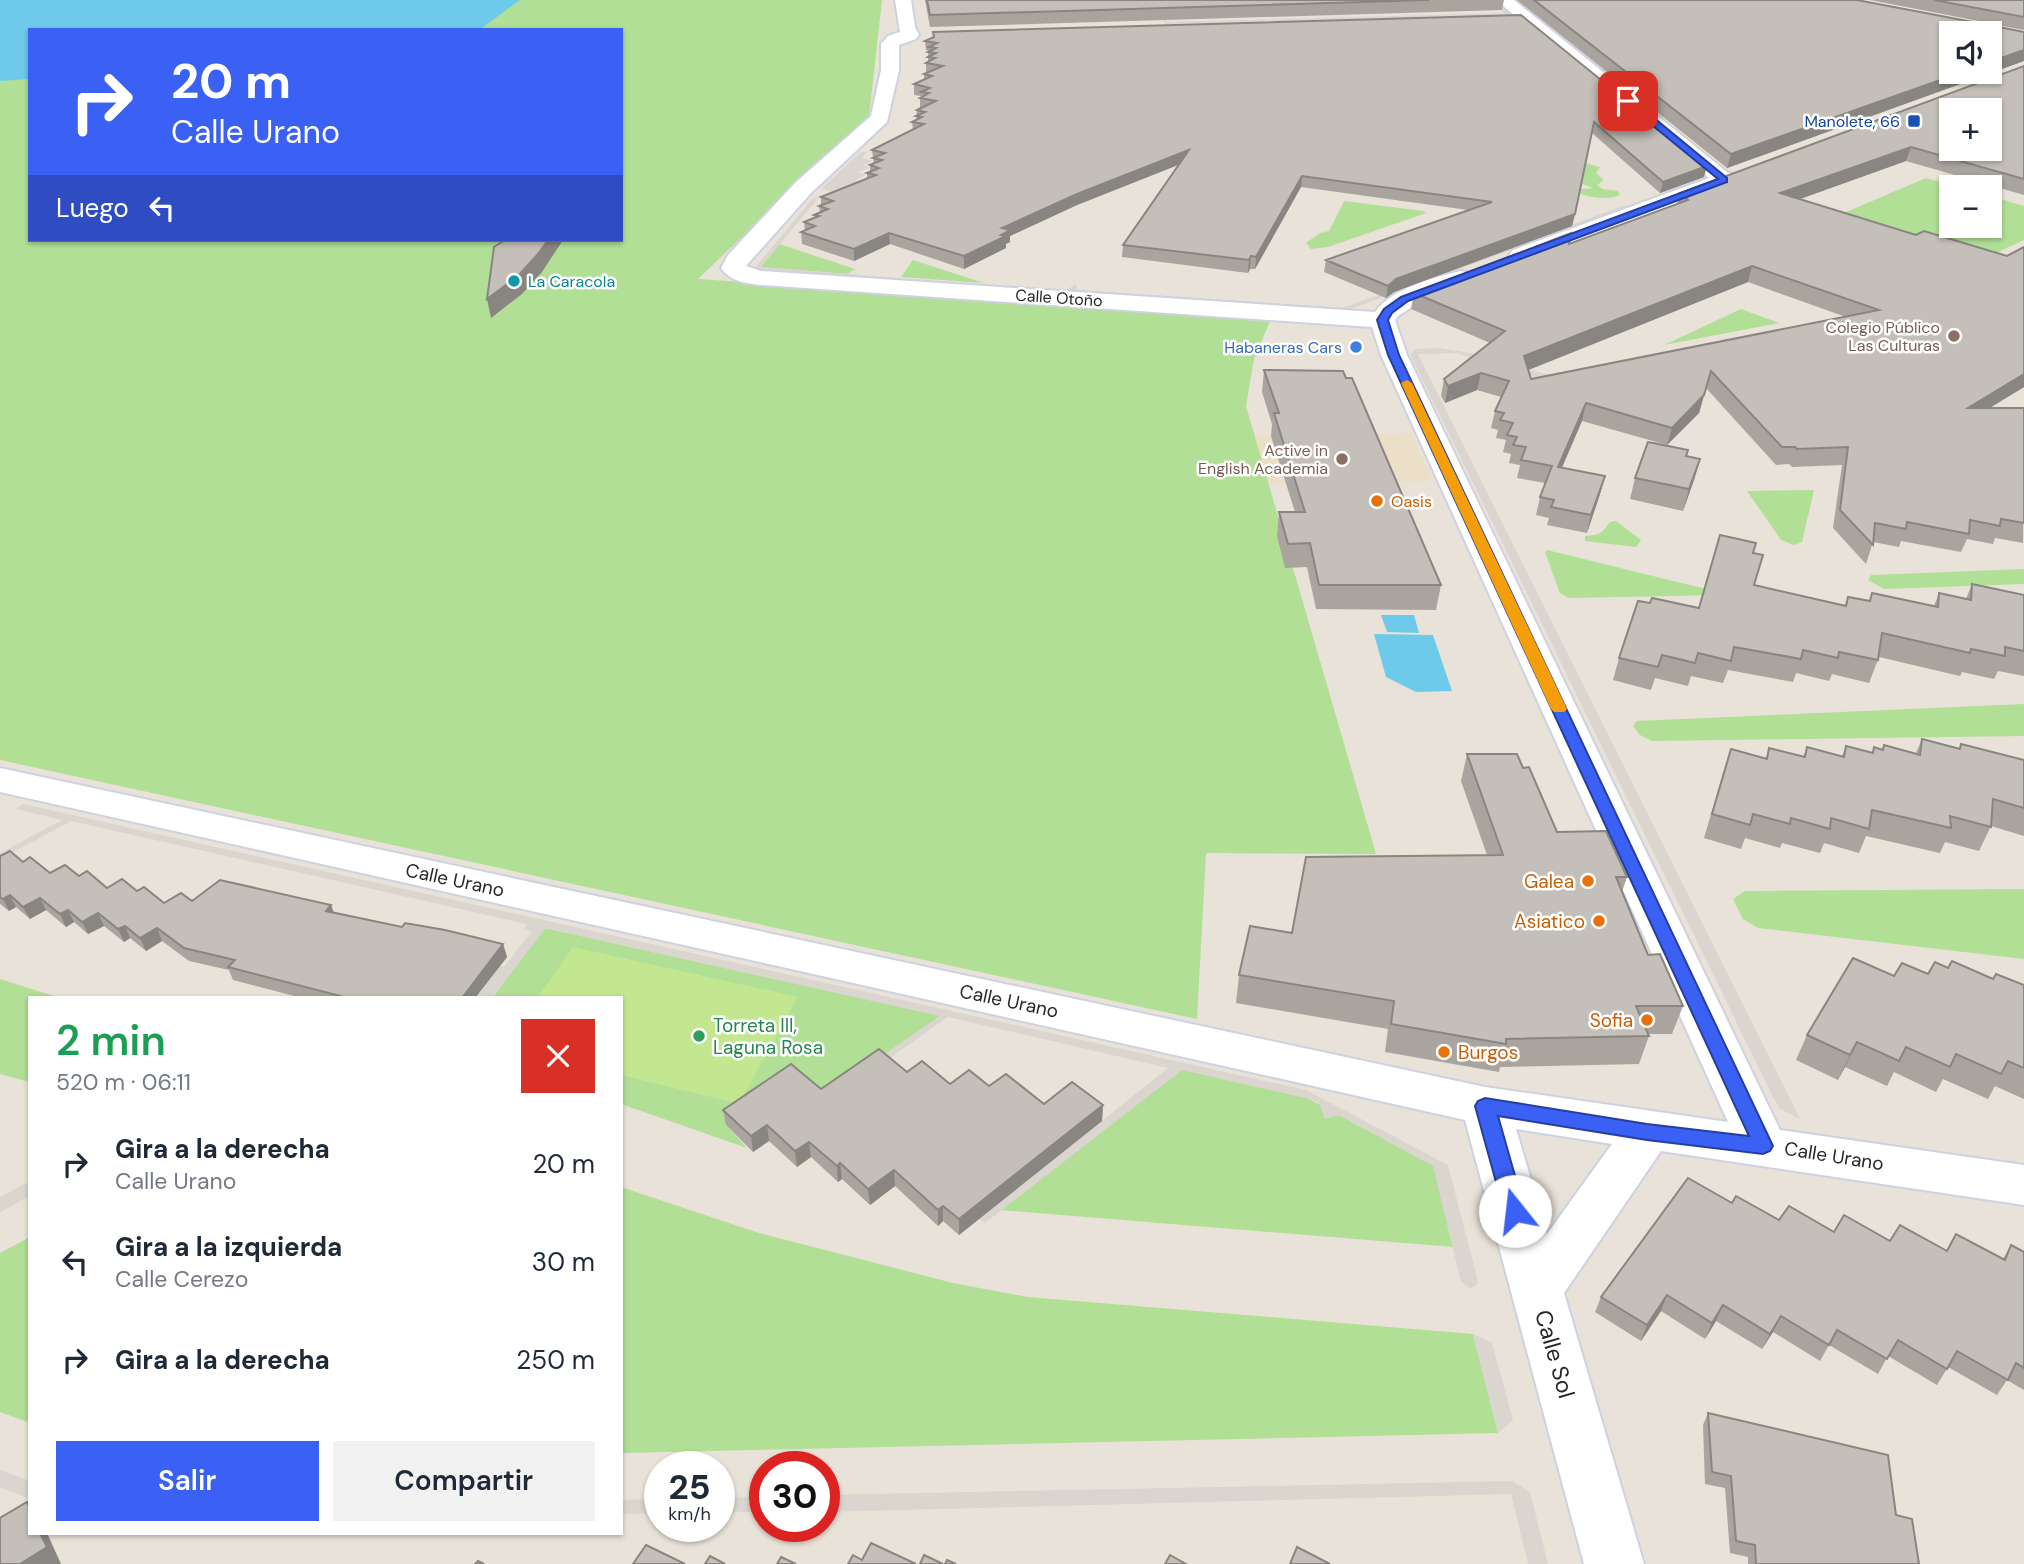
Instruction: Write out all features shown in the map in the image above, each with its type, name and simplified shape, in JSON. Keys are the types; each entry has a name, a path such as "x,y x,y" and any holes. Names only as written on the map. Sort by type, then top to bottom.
{"street":[{"name":"Calle Otoño","path":"903,0 906,27 918,34 894,40 890,44 890,70 880,118 803,188 736,260 733,268 736,272 751,277 775,279 1382,320"},
{"path":"1504,0 1724,180"},
{"path":"1496,18 1525,17"},
{"path":"1502,262 1749,170"},
{"path":"1478,272 1404,299 1388,311 1382,320 1394,355 1763,1146"},
{"name":"Calle Urano","path":"0,780 1485,1106 1647,1132 1763,1146 2024,1185"},
{"path":"1485,1106 1537,1290"},
{"name":"Calle Sol","path":"1614,1564 1537,1290 1647,1132"}],"shaded area":[{"path":"1152,0 1167,22 1504,13 1489,0 1494,0 1512,15 1166,24"},
{"path":"861,152 867,152 862,158 873,161 863,165 869,168 858,172 865,175 855,181 862,183 898,212 821,189"},
{"path":"819,197 761,267 1035,289 754,269 812,199"},
{"path":"1623,206 1628,207 1345,311 1065,291 1076,284 1077,290 1342,308"},
{"path":"1439,348 1470,353 1667,408 1558,384 1456,353 1418,354 1800,1119 1780,1109 1772,1095 1410,354 1417,349"},
{"name":"Active in English Academia","path":"1411,433 1433,481 1268,484 1255,436"},
{"path":"23,804 1306,1090 1448,1165 1478,1282 1470,1288 1461,1282 1433,1166 1340,1115 1325,1119 1319,1103 1310,1099 1182,1070 985,1223 979,1219 1168,1068 948,1017 826,1103 817,1100 940,1016 546,928 493,996 476,996 499,966 504,967 531,932 524,929 527,924 71,821 0,859 0,853 62,820 16,809"},
{"path":"28,1182 28,1197 0,1212 0,1197"},
{"path":"1473,1334 1492,1343 1513,1420 1498,1433"},
{"path":"0,1470 28,1480 28,1498 0,1487"},
{"path":"1512,1481 1530,1492 1548,1564 1528,1564 1511,1494 840,1512 840,1495"},
{"path":"749,1497 749,1512 735,1512 735,1498"},
{"path":"644,1499 644,1513 623,1514 623,1500"}],"green space":[{"path":"0,0 882,0 869,116 698,279 1271,319 1254,359 1246,406 1376,854 1206,853 1197,1019 0,760"},
{"path":"1585,163 1600,167 1596,173 1604,180 1597,185 1602,189 1618,191 1620,195 1596,197 1573,190 1593,188 1580,183"},
{"path":"1926,178 1939,182 1939,238 2002,238 2002,200 2024,206 2024,240 1988,257 1844,213"},
{"path":"1344,201 1426,213 1328,247 1311,249 1306,243 1320,233 1329,231"},
{"path":"779,244 855,269 847,274 760,267"},
{"path":"913,260 984,283 901,277"},
{"path":"1741,309 1779,323 1664,345"},
{"path":"1814,490 1802,542 1794,545 1781,540 1747,491"},
{"path":"1616,521 1641,540 1636,547 1585,541 1585,536 1599,534 1610,522"},
{"path":"1547,550 1718,592 1721,595 1568,598 1560,593 1545,552"},
{"path":"2024,569 2024,584 1884,589 1868,580 1871,575"},
{"path":"2024,704 2024,736 1652,741 1640,735 1633,726 1637,721"},
{"path":"2024,889 2024,959 1758,928 1743,919 1733,899 1745,891"},
{"path":"545,928 941,1016 817,1100 726,1125 747,1148 623,1105 623,996 494,996"},
{"name":"Torreta III, Laguna Rosa","path":"573,947 798,997 739,1104 623,1075 623,996 538,996"},
{"path":"0,979 54,996 28,996 28,1081 0,1074"},
{"path":"1183,1069 1307,1098 1434,1166 1454,1247 1000,1210"},
{"path":"623,1188 759,1233 953,1283 1028,1297 1473,1334 1498,1433 623,1453"},
{"path":"28,1238 28,1422 0,1412 0,1253"}],"water":[{"path":"0,0 520,0 482,28 28,28 28,79 0,81"},
{"path":"1381,615 1414,615 1419,633 1387,632"},
{"path":"1374,634 1433,635 1452,691 1416,692 1386,677"}],"building":[{"path":"927,0 1429,0 930,15"},
{"path":"1534,0 1857,0 1967,21 1939,21 1939,80 1731,154"},
{"path":"1934,0 2024,0 2024,17"},
{"path":"1521,15 1707,166 1663,182 1594,122 1575,214 1396,279 1388,286 1326,260 1492,202 1302,176 1256,257 1251,256 1249,260 1123,245 1189,150 1077,194 1002,228 1010,230 1001,235 1006,236 964,256 889,233 854,249 801,232 815,226 804,222 828,209 819,206 833,201 821,197 876,175 867,173 879,168 870,165 882,160 873,158 885,153 872,150 924,124 912,122 922,117 916,116 925,112 917,110 936,101 920,98 929,93 921,92 930,88 914,84 932,76 924,74 943,66 926,63 935,58 928,57 936,53 928,52 936,48 929,47 937,43 925,41 934,37 933,32"},
{"path":"2002,28 2024,32 2024,50 2002,58"},
{"path":"2024,66 2024,179 1960,161 2002,161 2002,98 1939,98 1939,155 1911,147 1780,193 1916,235 1924,231 1939,236 1939,238 1947,238 2007,256 2024,247 2024,374 1968,408 2024,408 2024,523 2001,519 2000,526 1970,520 1969,534 1907,522 1906,529 1875,523 1873,545 1840,510 1848,447 1782,447 1711,371 1704,395 1672,428 1586,403 1558,467 1605,476 1591,515 1551,507 1554,500 1540,497 1552,466 1521,460 1526,447 1513,445 1517,437 1507,435 1513,423 1500,420 1504,413 1495,411 1509,381 1481,373 1448,386 1444,379 1505,331 1414,293 1571,233 1569,244 1688,200 1680,193 1975,84 2002,84 2002,74","holes":["1752,266 1879,310 1531,379 1524,356"]},
{"path":"502,242 547,242 518,276 487,299 494,247"},
{"path":"1264,370 1343,371 1346,378 1352,378 1441,585 1319,585 1310,543 1288,544 1279,512 1305,512 1274,413 1279,413"},
{"path":"1648,442 1688,450 1686,456 1700,459 1689,489 1635,478"},
{"path":"1720,535 1756,543 1753,553 1763,555 1754,585 1846,606 1848,597 1870,601 1872,593 1938,607 1939,593 1971,600 1972,584 2024,595 2024,651 2005,647 2005,656 1971,649 1970,653 1882,633 1878,660 1839,652 1838,658 1803,650 1801,659 1734,647 1731,661 1698,653 1695,663 1662,655 1658,667 1619,658 1638,601 1650,603 1652,598 1699,608"},
{"path":"1922,739 1960,749 1961,744 2024,760 2024,808 1993,799 1991,827 1950,816 1951,828 1872,810 1869,829 1831,818 1830,829 1791,818 1790,824 1753,814 1750,825 1712,814 1731,749 1767,759 1769,748 1805,757 1807,747 1844,757 1846,746 1873,753 1874,747 1883,750 1884,745 1920,755"},
{"path":"1467,754 1517,754 1523,768 1529,767 1557,832 1606,831 1627,877 1616,877 1648,955 1660,954 1683,1006 1636,1006 1649,1036 1506,1039 1506,1044 1391,1024 1394,1001 1239,975 1250,926 1292,933 1306,857 1503,855"},
{"path":"10,851 23,862 30,857 50,873 65,865 79,876 87,871 107,888 122,879 137,891 144,887 164,903 181,893 192,901 220,880 331,905 326,911 402,927 405,923 445,930 503,944 464,996 340,996 228,967 235,960 184,948 157,928 140,938 125,926 118,929 98,913 82,922 68,910 60,914 40,898 23,907 10,895 3,899 0,897 0,856"},
{"path":"1853,958 1894,976 1902,963 1928,974 1935,962 1948,968 1952,961 1993,979 1996,974 2024,985 2024,1068 2008,1061 2001,1074 1956,1054 1950,1067 1906,1047 1899,1061 1857,1042 1850,1055 1807,1035"},
{"path":"879,1049 907,1072 922,1061 950,1084 969,1070 989,1086 1006,1074 1044,1104 1072,1082 1103,1105 959,1219 943,1206 938,1210 894,1170 868,1189 840,1163 837,1166 809,1142 795,1151 767,1125 751,1136 723,1110 791,1064 821,1089"},
{"path":"1688,1178 1732,1203 1736,1196 1779,1220 1789,1206 1834,1232 1844,1215 1890,1241 1900,1225 1947,1251 1956,1234 2005,1260 2011,1245 2024,1252 2024,1368 2016,1363 2008,1380 1957,1351 1947,1369 1898,1340 1887,1359 1837,1330 1829,1345 1781,1316 1770,1334 1723,1305 1712,1323 1667,1295 1647,1325 1601,1297"},
{"path":"1708,1413 1888,1455 1896,1515 1912,1519 1919,1564 1756,1564 1755,1545 1736,1541 1731,1476 1712,1472"},
{"path":"27,1502 28,1535 41,1535 47,1547 20,1564 0,1564 0,1518"},
{"path":"871,1543 916,1564 848,1564 853,1555 862,1560"},
{"path":"646,1545 685,1564 633,1564"},
{"path":"1297,1547 1330,1564 1290,1564"},
{"path":"924,1555 943,1564 920,1564"},
{"path":"1170,1555 1186,1564 1165,1564"},
{"path":"710,1556 725,1564 705,1564"},
{"path":"781,1557 796,1564 777,1564"}],"slow traffic":[{"path":"1407,383 1559,709"}],"place":[{"name":"Manolete, 66","path":"1914,121"},
{"name":"La Caracola","path":"514,281"},
{"name":"Colegio Público Las Culturas","path":"1954,336"},
{"name":"Habaneras Cars","path":"1356,347"},
{"name":"Active in English Academia","path":"1342,459"},
{"name":"Oasis","path":"1377,501"},
{"name":"Galea","path":"1588,881"},
{"name":"Asiatico","path":"1599,921"},
{"name":"Sofia","path":"1647,1020"},
{"name":"Torreta III, Laguna Rosa","path":"699,1036"},
{"name":"Burgos","path":"1444,1052"}],"route":[{"path":"1515,1211 1485,1106 1647,1132 1763,1146 1394,355 1382,320 1394,304 1404,299 1724,180 1628,101"}]}
